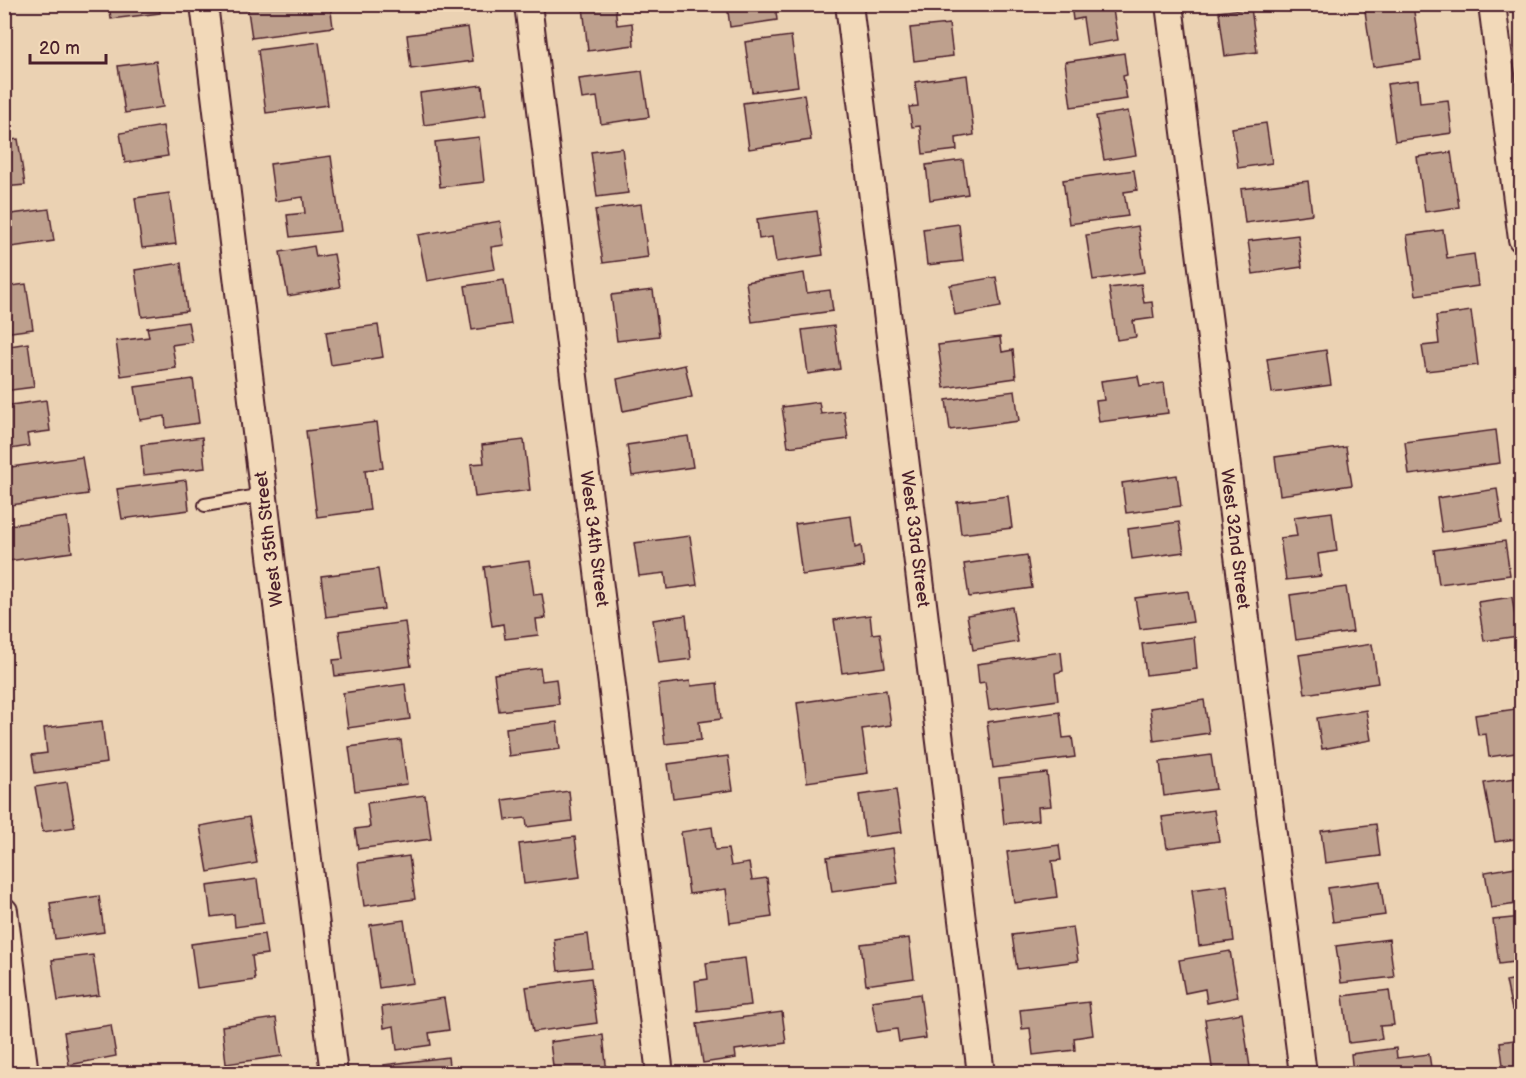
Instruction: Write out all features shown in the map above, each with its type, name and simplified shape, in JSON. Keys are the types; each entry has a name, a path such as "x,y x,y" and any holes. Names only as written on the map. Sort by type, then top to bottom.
{"street":[{"name":"West 35th Street","path":"204,4 334,1074"},
{"name":"West 34th Street","path":"528,4 660,1074"},
{"name":"West 33rd Street","path":"849,4 981,1074"},
{"name":"West 32nd Street","path":"1169,4 1303,1074"},
{"path":"1492,4 1521,239"},
{"path":"4,911 25,1074"}],"lane":[{"path":"205,505 264,495"}],"building":[{"path":"109,4 159,4 160,13 111,19"},
{"path":"247,4 330,4 333,27 252,38"},
{"path":"439,4 462,4 463,8 440,12"},
{"path":"615,4 617,25 632,23 634,45 588,51 583,7"},
{"path":"727,4 775,4 777,20 730,27"},
{"path":"1071,4 1112,4 1118,40 1087,45 1083,18 1073,20"},
{"path":"1413,5 1421,60 1373,67 1365,11"},
{"path":"1251,8 1257,52 1225,56 1219,12"},
{"path":"949,24 953,56 914,61 910,28"},
{"path":"468,27 473,61 411,69 407,35"},
{"path":"791,36 798,86 752,92 745,42"},
{"path":"319,42 328,105 266,113 258,50"},
{"path":"1124,53 1127,75 1123,76 1127,99 1071,107 1065,62"},
{"path":"156,61 163,107 125,113 118,66"},
{"path":"642,71 649,117 601,124 597,97 582,99 579,79"},
{"path":"967,75 974,135 956,138 957,150 923,154 920,126 912,127 909,107 918,106 915,82"},
{"path":"1418,80 1420,103 1448,100 1452,133 1395,141 1387,84"},
{"path":"482,85 486,116 424,125 420,93"},
{"path":"804,94 811,140 749,149 743,103"},
{"path":"1128,111 1136,155 1104,160 1096,116"},
{"path":"1266,123 1272,163 1238,168 1232,128"},
{"path":"163,126 168,156 125,163 120,133"},
{"path":"479,137 484,182 440,187 435,142"},
{"path":"18,139 25,185 4,187 4,141"},
{"path":"622,148 628,193 597,197 591,152"},
{"path":"1451,152 1459,207 1425,212 1417,157"},
{"path":"331,156 341,231 290,237 287,215 305,213 303,197 275,201 270,164"},
{"path":"963,160 968,194 930,200 926,165"},
{"path":"1134,170 1137,190 1124,192 1128,216 1069,224 1063,180"},
{"path":"1308,181 1312,214 1245,223 1241,189"},
{"path":"169,193 176,244 142,248 135,198"},
{"path":"641,204 648,257 603,263 595,210"},
{"path":"49,209 54,241 4,248 4,215"},
{"path":"817,211 823,255 776,262 772,237 759,239 757,219"},
{"path":"500,221 504,245 491,247 495,269 427,281 418,235"},
{"path":"959,224 963,261 927,265 923,229"},
{"path":"1138,226 1145,272 1093,280 1086,235"},
{"path":"1443,230 1447,258 1474,254 1478,286 1416,295 1407,235"},
{"path":"1298,235 1302,267 1253,274 1248,241"},
{"path":"314,246 316,257 334,254 340,287 288,296 280,252"},
{"path":"181,263 187,311 142,317 135,270"},
{"path":"804,273 807,293 830,290 833,311 752,322 746,282"},
{"path":"996,277 1001,307 955,315 950,285"},
{"path":"504,280 511,324 472,330 465,286"},
{"path":"26,284 33,329 4,333 4,287"},
{"path":"1141,284 1144,303 1152,302 1154,318 1133,321 1136,337 1117,340 1109,288"},
{"path":"653,290 659,336 617,341 611,295"},
{"path":"1471,311 1478,365 1426,371 1422,346 1439,344 1436,316"},
{"path":"188,322 192,342 172,345 176,368 121,376 116,341 149,337 147,328"},
{"path":"378,325 383,357 331,365 326,332"},
{"path":"834,326 840,369 808,374 802,330"},
{"path":"1000,337 1002,352 1013,350 1016,378 944,388 938,345"},
{"path":"28,343 34,387 4,391 4,347"},
{"path":"1326,350 1331,385 1272,393 1267,359"},
{"path":"685,365 692,397 623,411 617,379"},
{"path":"1138,376 1140,386 1164,383 1168,413 1099,422 1096,401 1104,400 1101,381"},
{"path":"193,379 199,423 166,428 165,416 140,420 135,387"},
{"path":"1015,391 1019,421 950,430 946,400"},
{"path":"46,400 50,431 27,434 29,446 4,450 4,406"},
{"path":"819,402 821,414 844,411 848,439 788,447 782,407"},
{"path":"377,422 383,468 365,470 370,510 317,517 306,431"},
{"path":"1496,430 1500,463 1409,475 1405,442"},
{"path":"688,436 693,467 632,476 627,445"},
{"path":"202,437 205,468 144,475 141,445"},
{"path":"524,440 530,490 475,497 471,464 484,463 482,445"},
{"path":"1346,447 1352,485 1280,495 1275,457"},
{"path":"82,457 88,494 4,506 4,468"},
{"path":"1177,475 1181,506 1126,513 1122,483"},
{"path":"186,480 189,510 122,519 117,489"},
{"path":"1497,489 1502,523 1442,532 1437,498"},
{"path":"1008,496 1012,528 961,534 957,502"},
{"path":"1332,512 1337,551 1318,554 1321,576 1286,580 1280,538 1297,536 1294,517"},
{"path":"851,516 855,548 861,546 864,567 802,575 795,524"},
{"path":"67,517 72,552 9,561 4,526"},
{"path":"1179,522 1184,552 1132,559 1128,529"},
{"path":"690,536 697,585 667,589 665,573 639,576 634,543"},
{"path":"1505,541 1510,575 1439,584 1434,550"},
{"path":"1027,555 1032,588 969,597 964,564"},
{"path":"529,561 534,595 542,594 546,618 536,619 538,635 505,639 503,624 492,626 484,567"},
{"path":"378,569 384,609 326,617 321,576"},
{"path":"1346,587 1353,632 1296,640 1290,595"},
{"path":"1188,591 1193,622 1140,629 1135,598"},
{"path":"1512,597 1518,636 1484,641 1478,602"},
{"path":"1012,607 1018,642 973,650 967,615"},
{"path":"686,615 691,659 659,663 653,620"},
{"path":"870,615 872,634 880,633 885,667 842,673 834,620"},
{"path":"405,622 411,666 335,676 333,660 343,659 339,631"},
{"path":"1194,637 1197,669 1146,675 1142,644"},
{"path":"1372,644 1378,683 1305,694 1299,655"},
{"path":"1061,652 1063,671 1055,673 1058,700 989,710 985,682 979,683 977,664"},
{"path":"540,668 542,681 556,679 559,704 499,711 494,674"},
{"path":"690,681 691,686 717,683 721,719 699,722 701,740 665,744 658,685"},
{"path":"405,684 410,719 348,728 343,693"},
{"path":"886,690 891,725 862,729 868,773 807,782 797,703"},
{"path":"1204,700 1209,733 1154,741 1150,708"},
{"path":"1522,708 1522,752 1489,757 1486,734 1478,735 1475,715"},
{"path":"1366,710 1371,740 1322,749 1317,718"},
{"path":"1060,712 1063,738 1072,737 1075,757 993,768 987,722"},
{"path":"102,721 107,763 35,773 32,755 47,753 44,728"},
{"path":"557,722 560,749 509,756 506,728"},
{"path":"401,740 407,784 355,791 349,747"},
{"path":"1211,755 1216,789 1164,796 1160,762"},
{"path":"728,756 733,790 673,798 668,764"},
{"path":"1047,773 1051,806 1038,807 1039,820 1004,824 999,778"},
{"path":"1522,777 1522,838 1495,842 1484,783"},
{"path":"67,782 75,827 43,832 35,787"},
{"path":"896,790 902,832 865,837 859,795"},
{"path":"569,791 572,821 527,827 526,818 506,820 503,800"},
{"path":"425,795 431,839 358,849 355,829 370,827 367,803"},
{"path":"1214,810 1219,841 1167,848 1162,817"},
{"path":"249,817 257,863 208,872 200,826"},
{"path":"1376,824 1380,856 1325,863 1321,831"},
{"path":"712,827 715,850 728,849 731,866 749,863 752,880 767,878 772,917 730,923 726,889 689,894 681,832"},
{"path":"575,837 580,877 524,884 519,844"},
{"path":"1059,845 1061,860 1052,861 1057,897 1014,903 1007,852"},
{"path":"893,848 898,883 832,892 827,857"},
{"path":"409,856 415,899 364,906 358,863"},
{"path":"1522,866 1522,903 1491,908 1485,872"},
{"path":"257,879 263,923 235,927 234,914 211,917 207,886"},
{"path":"1380,881 1385,915 1333,922 1328,888"},
{"path":"1227,885 1234,941 1199,946 1192,890"},
{"path":"99,896 104,932 55,939 50,903"},
{"path":"1522,917 1522,961 1499,964 1493,920"},
{"path":"404,920 413,983 379,988 370,925"},
{"path":"1073,927 1078,961 1017,969 1012,935"},
{"path":"264,934 267,954 252,956 255,980 197,988 191,944"},
{"path":"588,934 592,967 558,971 554,939"},
{"path":"909,938 914,978 866,985 861,944"},
{"path":"1389,939 1394,977 1341,983 1336,946"},
{"path":"1230,951 1238,997 1207,1003 1205,989 1185,993 1179,960"},
{"path":"93,955 99,995 58,1001 52,960"},
{"path":"745,958 751,1005 698,1011 695,981 708,979 706,963"},
{"path":"591,978 597,1023 533,1032 526,987"},
{"path":"1522,978 1522,1008 1512,1010 1506,981"},
{"path":"1389,990 1394,1025 1380,1026 1382,1039 1349,1043 1343,996"},
{"path":"920,994 926,1038 899,1042 897,1029 877,1032 872,1001"},
{"path":"444,998 449,1030 429,1033 431,1045 397,1050 394,1026 384,1028 382,1007"},
{"path":"1089,1002 1093,1035 1074,1038 1075,1050 1033,1055 1030,1028 1022,1029 1020,1010"},
{"path":"782,1012 786,1043 735,1050 736,1058 703,1063 697,1024"},
{"path":"1242,1013 1251,1074 1213,1074 1205,1019"},
{"path":"276,1018 282,1056 226,1064 222,1026"},
{"path":"111,1025 116,1056 69,1065 64,1032"},
{"path":"603,1035 607,1074 554,1074 550,1042"},
{"path":"1522,1039 1522,1071 1504,1073 1500,1042"},
{"path":"1396,1048 1397,1058 1429,1054 1432,1074 1353,1074 1351,1054"},
{"path":"448,1057 450,1074 386,1074 384,1065"},
{"path":"926,1068 927,1074 888,1074 888,1073"}]}
